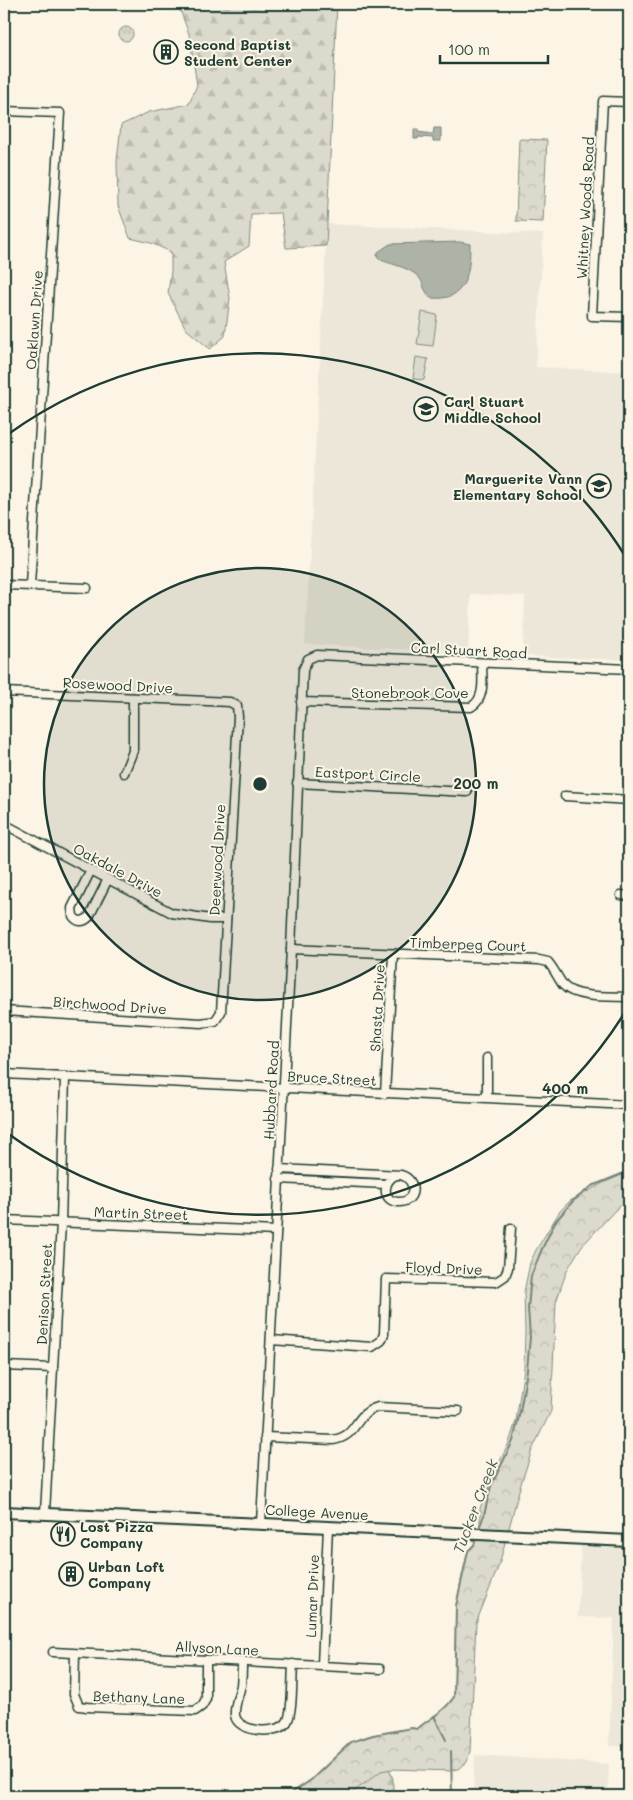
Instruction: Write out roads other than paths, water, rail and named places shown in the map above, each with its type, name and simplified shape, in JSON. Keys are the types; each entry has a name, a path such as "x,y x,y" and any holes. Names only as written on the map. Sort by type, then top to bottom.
{"street":[{"name":"Whitney Woods Road","path":"629,102 603,101 592,316 629,317"},
{"name":"Oaklawn Drive","path":"4,111 60,113 30,585"},
{"path":"4,585 87,588"},
{"name":"Carl Stuart Road","path":"308,659 317,655 629,669"},
{"name":"Hubbard Road","path":"262,1523 291,949 301,702 303,670 308,659"},
{"name":"Stonebrook Cove","path":"301,702 471,707 476,704 481,695 482,663"},
{"name":"Rosewood Drive","path":"4,692 230,702"},
{"path":"124,773 133,751 133,698"},
{"name":"Deerwood Drive","path":"215,1021 221,1012 238,717 237,706 230,702"},
{"name":"Eastport Circle","path":"297,783 467,792"},
{"path":"565,796 629,800"},
{"name":"Oakdale Drive","path":"4,824 172,913 210,919 226,919"},
{"path":"91,870 72,908 72,916 78,921 83,921 89,917 108,879"},
{"name":"Timberpeg Court","path":"291,949 539,960 548,962 564,987 574,993 629,997"},
{"name":"Shasta Drive","path":"385,1094 393,954"},
{"name":"Birchwood Drive","path":"4,1011 201,1023 215,1021"},
{"path":"486,1098 487,1058"},
{"name":"Bruce Street","path":"4,1074 629,1105"},
{"name":"Denison Street","path":"45,1513 60,1223 65,1077"},
{"path":"279,1169 396,1175 405,1176 412,1183 413,1192 408,1200 399,1202 391,1200 386,1193 386,1184 391,1177 396,1175"},
{"path":"278,1179 386,1184"},
{"name":"Martin Street","path":"4,1220 276,1231"},
{"name":"Floyd Drive","path":"271,1340 372,1347 380,1341 384,1334 386,1279 496,1282 505,1276 508,1268 511,1228"},
{"path":"4,1366 53,1368"},
{"path":"265,1437 343,1439 351,1433 368,1410 378,1407 458,1410"},
{"name":"College Avenue","path":"4,1512 629,1541"},
{"name":"Lumar Drive","path":"322,1666 328,1527"},
{"name":"Allyson Lane","path":"53,1652 380,1669"},
{"name":"Bethany Lane","path":"75,1654 74,1694 79,1706 87,1708 195,1711 202,1706 206,1699 206,1660"},
{"path":"242,1662 241,1682 235,1713 237,1722 243,1727 272,1730 282,1727 289,1718 293,1664"}],"waterway":[{"name":"Tucker Creek","path":"478,1531 491,1486 513,1441 520,1412 530,1337 528,1308 531,1276 541,1251 555,1222 573,1201 592,1186 629,1171"},
{"name":"Tucker Creek","path":"287,1796 311,1780 351,1742 373,1735 412,1728 417,1729 442,1711 454,1697 456,1606 468,1551 474,1545 476,1538"},
{"path":"434,1716 446,1740"},
{"path":"451,1751 452,1796"}],"place":[{"name":"Second Baptist Student Center","path":"166,52"},
{"name":"Carl Stuart Middle School","path":"426,409"},
{"name":"Marguerite Vann Elementary School","path":"599,486"},
{"name":"Lost Pizza Company","path":"63,1534"},
{"name":"Urban Loft Company","path":"71,1574"}]}
